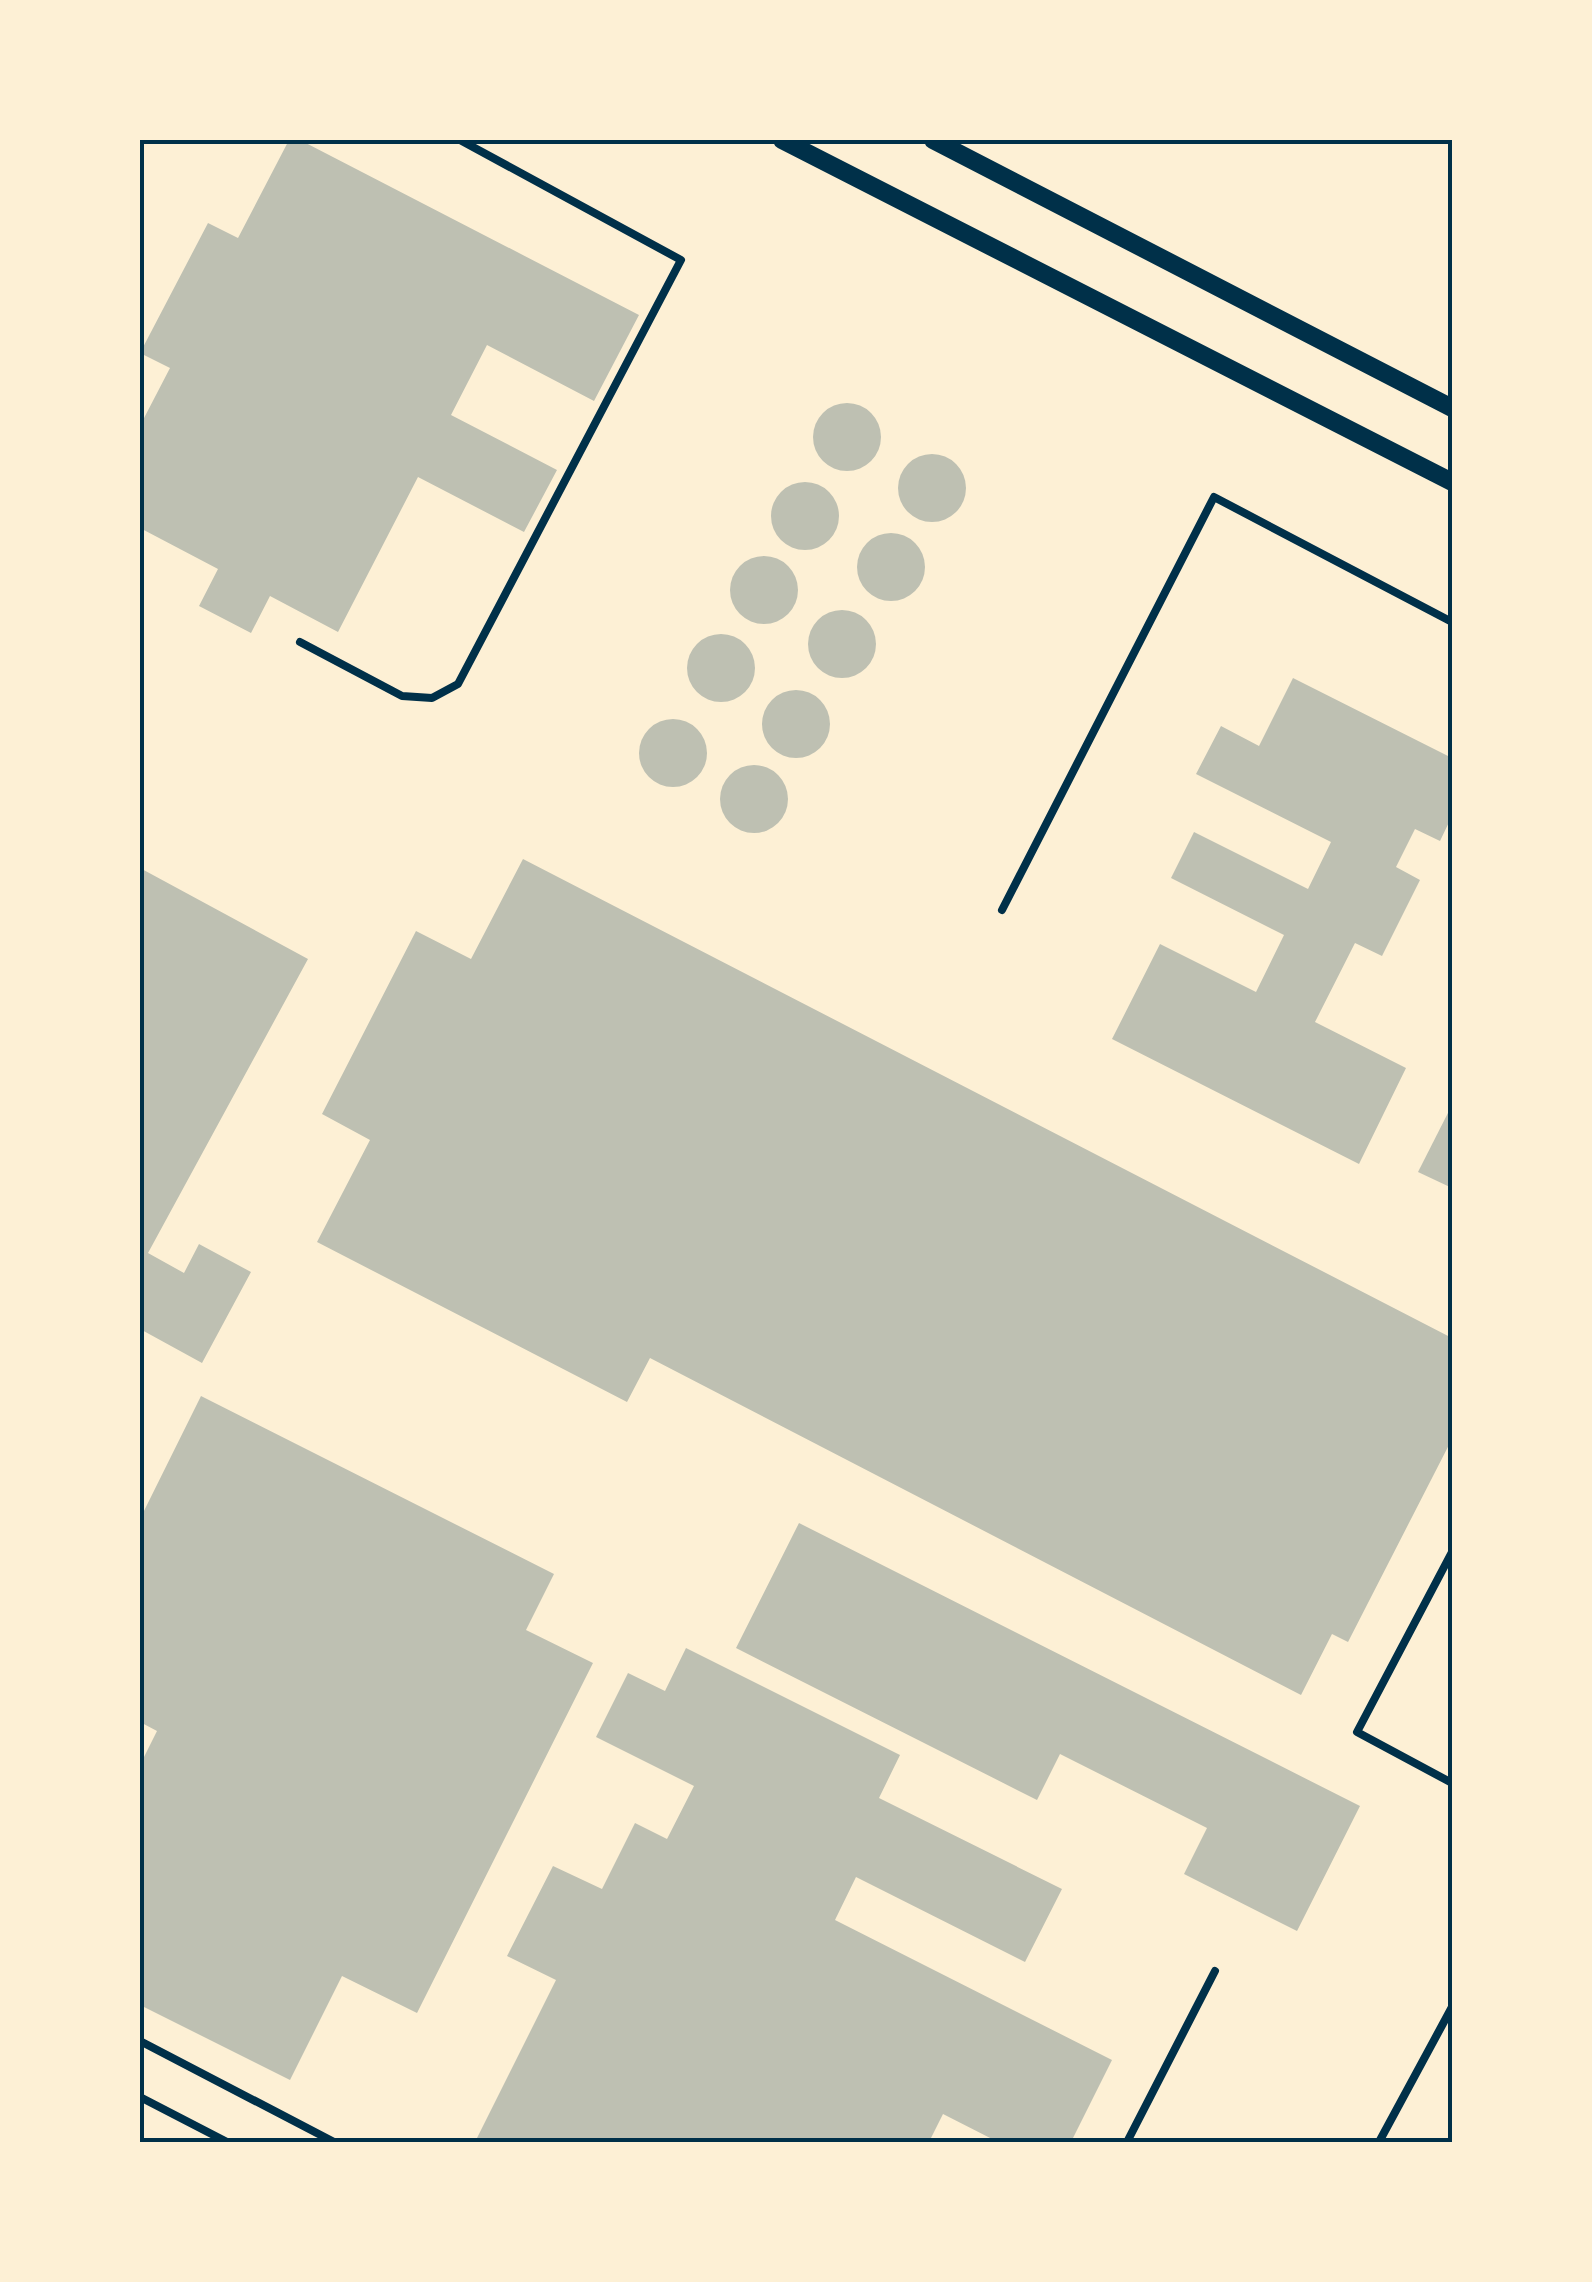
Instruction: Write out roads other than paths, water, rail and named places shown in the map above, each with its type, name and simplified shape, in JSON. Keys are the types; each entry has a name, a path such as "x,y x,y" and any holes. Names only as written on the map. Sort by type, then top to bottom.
{"street":[{"path":"782,140 1452,482"},
{"path":"933,140 1452,408"}],"lane":[{"path":"300,642 402,696 432,698 458,684 681,260 460,140"},
{"path":"1002,910 1214,497 1452,622"},
{"path":"1452,1552 1356,1732 1452,1783"},
{"path":"1127,2142 1215,1971"},
{"path":"1379,2142 1452,2007"},
{"path":"140,2041 334,2142"},
{"path":"140,2097 227,2142"}]}
